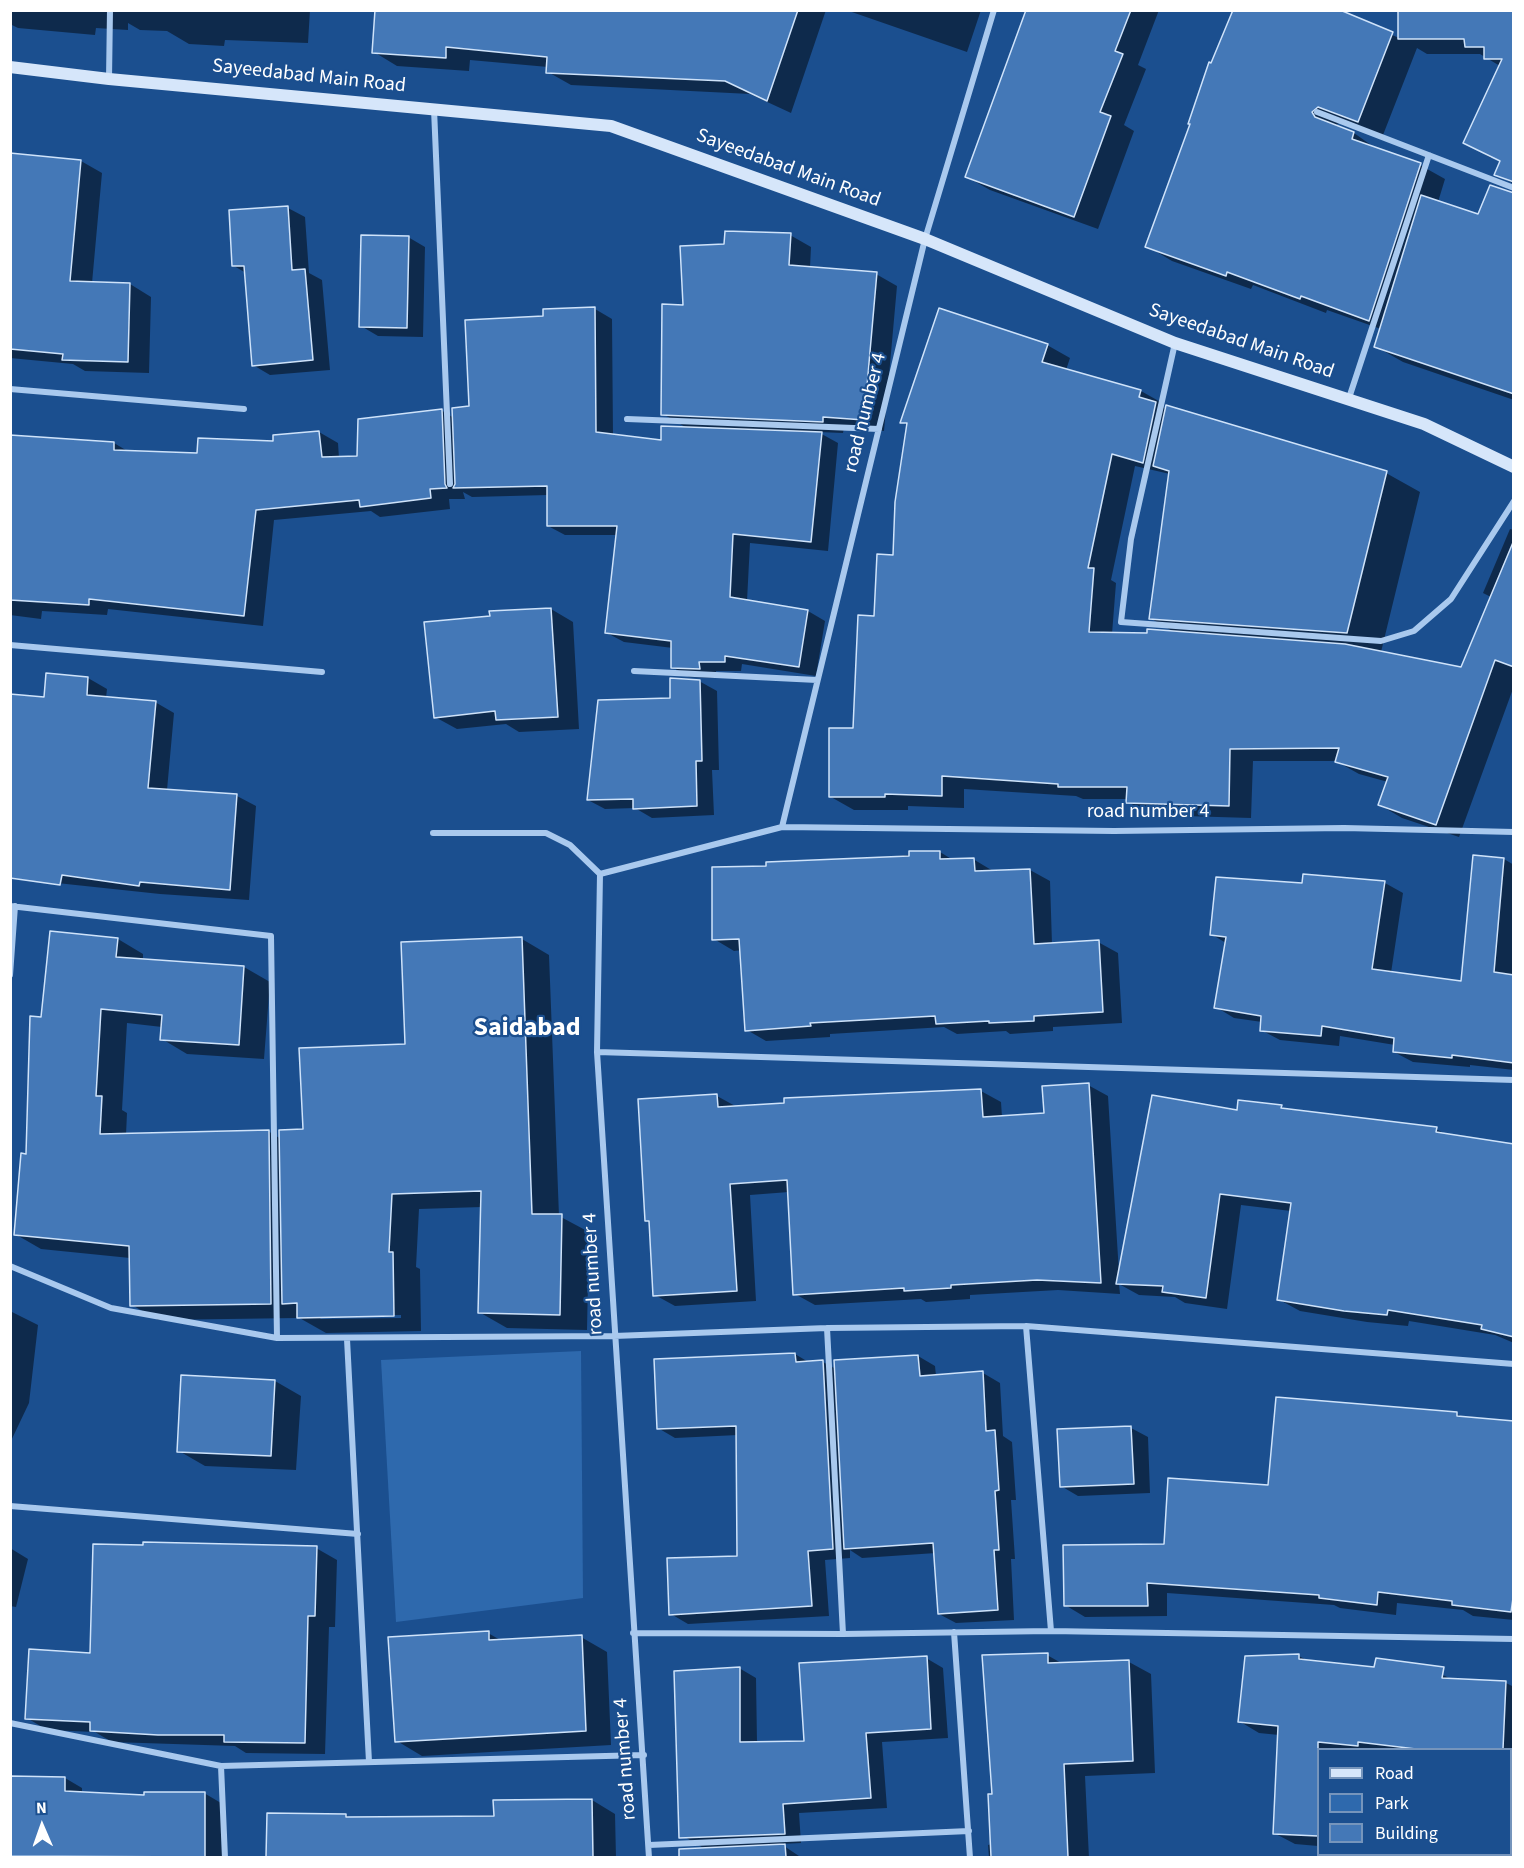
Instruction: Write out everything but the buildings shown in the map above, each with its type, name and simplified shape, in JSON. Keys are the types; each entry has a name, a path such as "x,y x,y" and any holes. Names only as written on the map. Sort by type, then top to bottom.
{"main road":[{"name":"Sayeedabad Main Road","path":"10,67 109,79 611,126 925,239 1175,343 1424,424 1514,466"}],"street":[{"path":"109,79 110,10"},
{"name":"road number 4","path":"782,827 925,239 994,10"},
{"path":"434,109 450,484"},
{"path":"1317,112 1514,188"},
{"path":"1349,398 1429,155"},
{"path":"1175,343 1131,539 1121,622 1382,641 1414,631 1451,599 1514,501"},
{"path":"10,389 244,409"},
{"path":"627,419 879,429"},
{"path":"10,645 322,672"},
{"path":"634,671 817,680"},
{"name":"road number 4","path":"650,1857 633,1633 597,1052 600,874 782,827 1114,831 1344,828 1514,832"},
{"path":"432,833 546,833 570,845 600,874"},
{"path":"10,975 13,906 271,936 278,1338"},
{"path":"597,1052 1514,1080"},
{"path":"10,1266 111,1308 278,1338 614,1336 827,1328 1026,1326 1514,1364"},
{"path":"1026,1326 1051,1631"},
{"path":"827,1328 843,1634"},
{"path":"347,1339 369,1762"},
{"path":"10,1506 358,1534"},
{"path":"633,1633 843,1634 1051,1631 1514,1639"},
{"path":"954,1632 970,1857"},
{"path":"10,1723 221,1766 644,1755"},
{"path":"221,1766 225,1857"},
{"path":"649,1845 969,1831"}],"green space":[{"path":"581,1351 583,1598 396,1622 381,1360"}],"district":[{"name":"Saidabad","path":"527,1029"}]}
